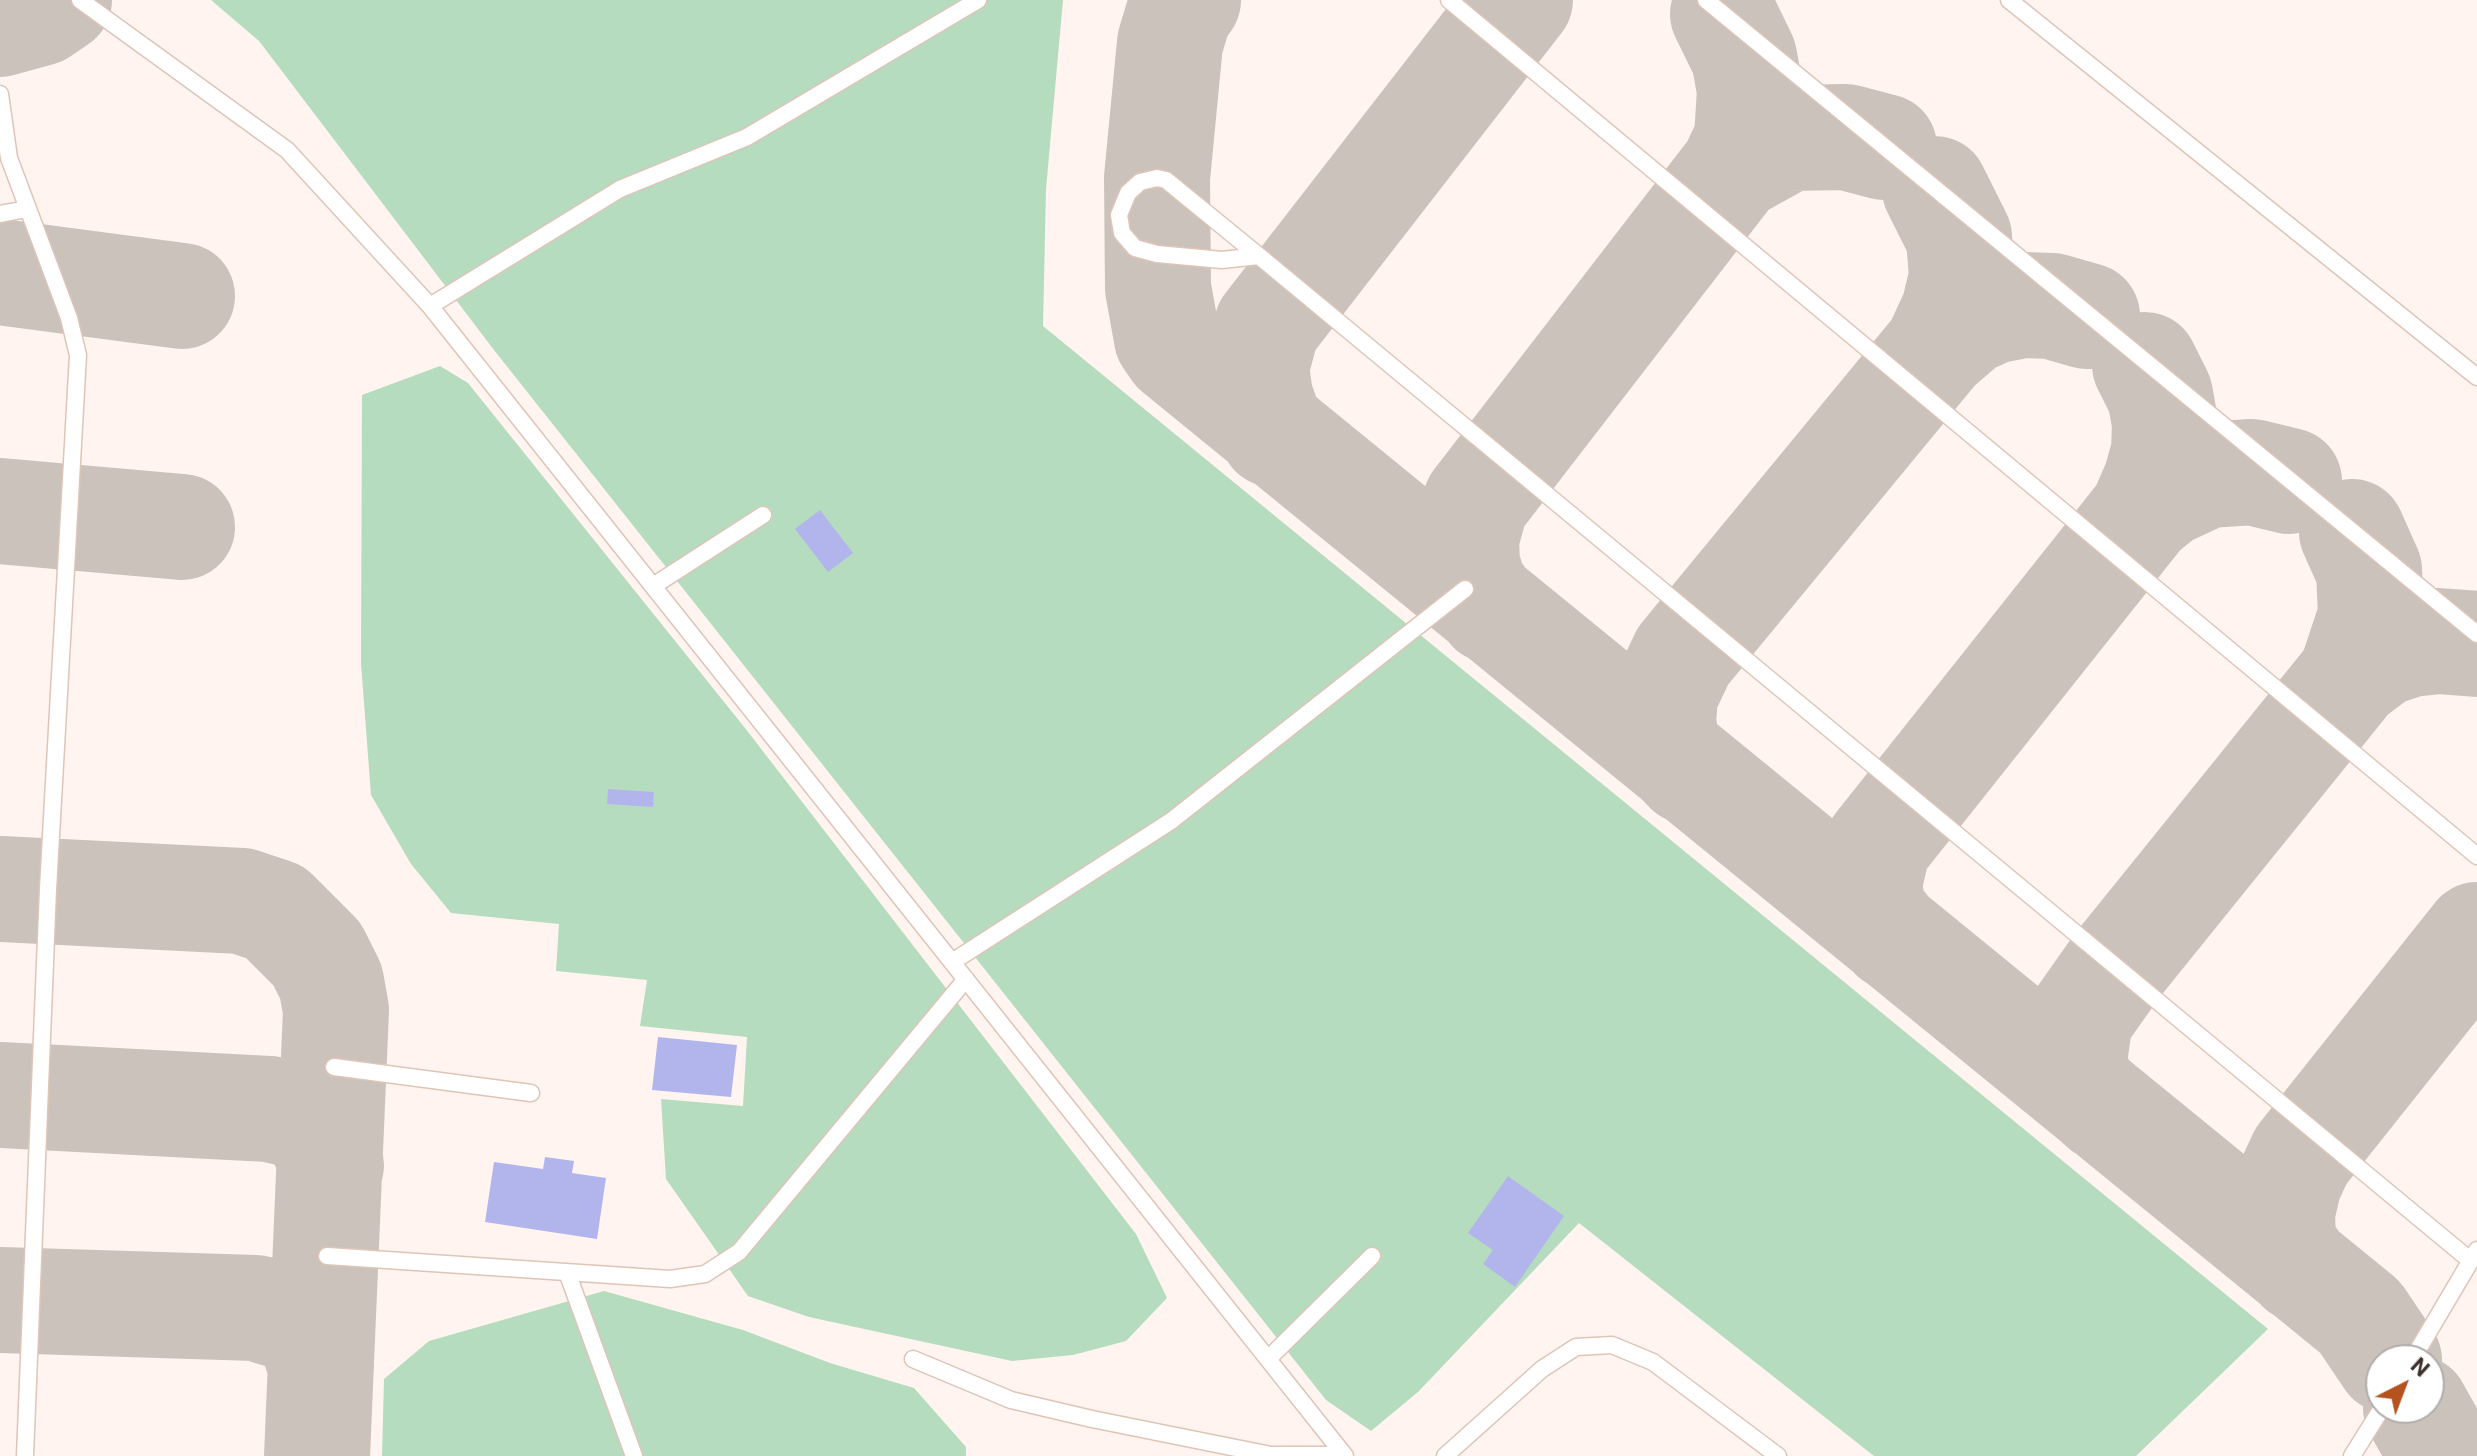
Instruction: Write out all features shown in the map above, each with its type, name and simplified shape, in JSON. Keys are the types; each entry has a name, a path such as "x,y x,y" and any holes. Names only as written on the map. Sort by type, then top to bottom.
{"lane":[{"path":"80,0 287,150 430,306 1345,1456"},
{"path":"430,306 620,189 747,137 978,0"},
{"path":"1449,0 2477,856"},
{"path":"1706,0 2477,634"},
{"path":"2009,0 2477,377"},
{"path":"0,94 9,158 69,318 78,355 47,905 25,1456"},
{"path":"1259,256 1222,260 1157,254 1135,248 1122,233 1119,215 1128,193 1140,182 1157,178 1166,180 1259,256 2474,1255 2421,1344"},
{"path":"0,214 27,209"},
{"path":"653,586 763,515"},
{"path":"952,962 1171,821 1465,589"},
{"path":"327,1256 670,1279 705,1274 739,1252 966,979"},
{"path":"334,1067 531,1093"},
{"path":"1269,1358 1372,1256"},
{"path":"567,1272 634,1456"},
{"path":"1445,1456 1542,1369 1576,1347 1612,1345 1653,1362 1778,1456"},
{"path":"913,1359 1011,1400 1079,1416 1271,1455 1345,1456"},
{"path":"2352,1456 2372,1424"}],"green space":[{"path":"211,0 1063,0 1046,189 1043,326 2268,1329 2136,1456 1874,1456 1579,1223 1418,1392 1371,1431 1326,1400 494,350 259,41"},
{"path":"440,366 468,383 745,728 1136,1234 1167,1298 1126,1341 1073,1355 1012,1361 809,1317 748,1296 666,1179 661,1099 743,1106 747,1037 640,1026 647,980 556,971 559,924 451,913 411,864 371,795 361,663 362,395"},
{"path":"604,1291 743,1330 830,1363 914,1388 966,1447 966,1456 382,1456 384,1379 429,1341"}],"building":[{"path":"820,510 853,553 828,572 795,529"},
{"path":"608,789 654,792 653,807 607,804"},
{"path":"658,1037 737,1045 731,1097 652,1090"},
{"path":"545,1157 574,1161 572,1173 606,1178 597,1239 485,1222 494,1162 543,1169"},
{"path":"1508,1176 1564,1216 1515,1287 1483,1264 1493,1250 1468,1233"}],"taxiway":[{"path":"0,24 40,13 59,0"},
{"path":"1188,0 1179,13 1170,43 1157,178 1158,288 1167,338 1176,351 2360,1317 2378,1344"},
{"path":"1273,434 1260,397 1256,367 1267,326 1520,0"},
{"path":"1491,610 1474,588 1467,564 1466,538 1476,502 1733,169 1747,139 1750,90 1744,57 1723,14"},
{"path":"1733,169 1789,138 1846,137 1884,147"},
{"path":"1688,771 1668,750 1663,723 1665,694 1683,656 1937,348 1954,311 1962,277 1959,237 1935,189"},
{"path":"0,272 182,296"},
{"path":"1937,348 1966,323 1992,311 2023,305 2052,306 2087,316"},
{"path":"2142,513 2164,452 2165,423 2160,395 2145,365"},
{"path":"1893,937 1873,912 1869,883 1878,845 2142,513 2164,495 2207,475 2252,472 2289,481"},
{"path":"0,511 182,527"},
{"path":"2103,1108 2081,1088 2074,1060 2080,1018 2116,967 2351,676 2371,616 2369,570 2352,532"},
{"path":"2351,676 2380,654 2410,644 2438,641 2477,644"},
{"path":"0,889 242,901 275,912 317,954 331,982 336,1010 317,1456"},
{"path":"2300,1269 2283,1243 2282,1212 2289,1182 2301,1156 2477,935"},
{"path":"0,1095 269,1109 293,1114 311,1125 322,1139 331,1165"},
{"path":"0,1300 256,1308 296,1320 311,1337 321,1366"},
{"path":"2425,1424 2443,1456"}]}
